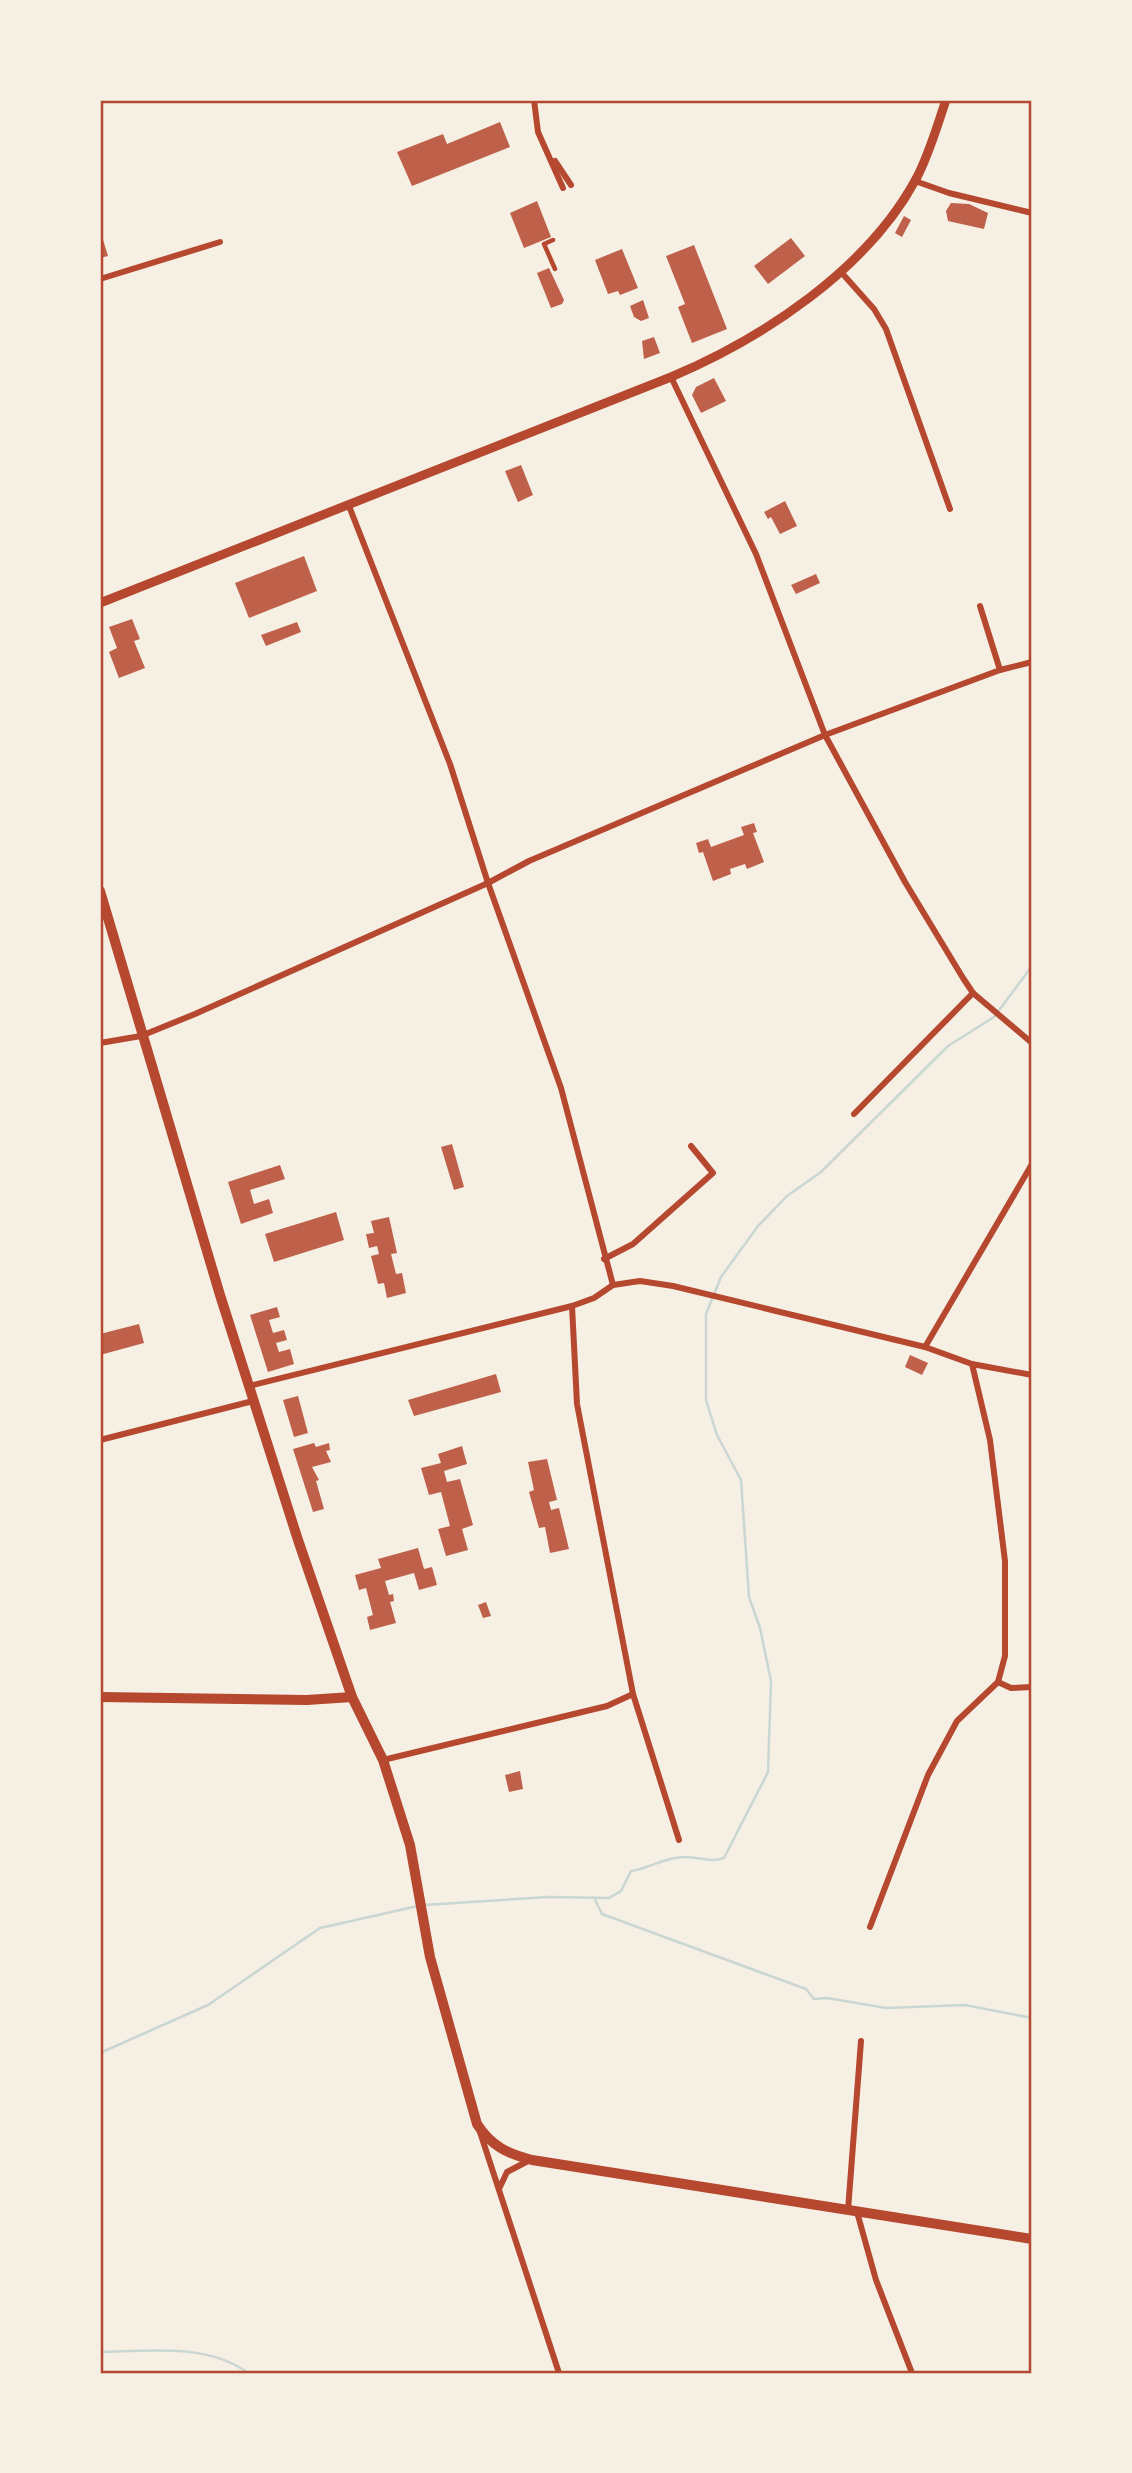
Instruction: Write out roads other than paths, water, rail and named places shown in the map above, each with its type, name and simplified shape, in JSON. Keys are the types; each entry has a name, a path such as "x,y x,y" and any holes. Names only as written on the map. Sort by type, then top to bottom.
{"main road":[{"path":"100,603 671,377 748,341 841,272 869,241 915,181 946,100"},
{"path":"100,891 248,1386 352,1698 383,1760 410,1845 429,1958 477,2124 499,2148 532,2160 1032,2239"},
{"path":"100,1697 307,1700 352,1698"}],"street":[{"path":"534,100 538,132 567,187"},
{"path":"915,181 949,193 1032,213"},
{"path":"553,240 544,244 555,269"},
{"path":"100,279 220,242"},
{"path":"841,272 874,309 886,329 950,509"},
{"path":"671,377 755,554 825,735 905,882 973,993 1032,1044"},
{"path":"349,506 450,764 488,883 564,1099 613,1285"},
{"path":"980,606 1000,670"},
{"path":"100,1043 141,1035 488,883 539,856 825,735 1000,670 1032,662"},
{"path":"854,1114 973,993"},
{"path":"604,1259 633,1244 713,1174 691,1146"},
{"path":"925,1347 1032,1164"},
{"path":"248,1386 572,1306 594,1298 613,1285 640,1281 709,1292 925,1347 972,1364 1032,1375"},
{"path":"572,1306 577,1404 633,1694 679,1840"},
{"path":"870,1927 928,1775 957,1721 998,1682 1007,1636 1005,1561 990,1440 972,1364"},
{"path":"100,1440 253,1401"},
{"path":"998,1682 1011,1688 1032,1688"},
{"path":"383,1760 607,1706 633,1694"},
{"path":"861,2041 852,2211 912,2373"},
{"path":"477,2124 559,2373"},
{"path":"498,2190 507,2172 532,2160"}],"waterway":[{"path":"425,1905 548,1897 609,1898 621,1891 631,1871 678,1857 714,1860 724,1858 768,1772 771,1681 760,1628 749,1597 741,1480 717,1435 706,1400 706,1314 721,1277 758,1226 787,1196 821,1172 948,1046 994,1017 1032,966"},
{"path":"595,1900 602,1914 806,1989 814,1999 827,1998 886,2008 965,2005 1032,2018"},
{"path":"100,2053 208,2005 320,1928 418,1906"},
{"path":"100,2352 157,2350 196,2353 232,2363 248,2373"}]}
